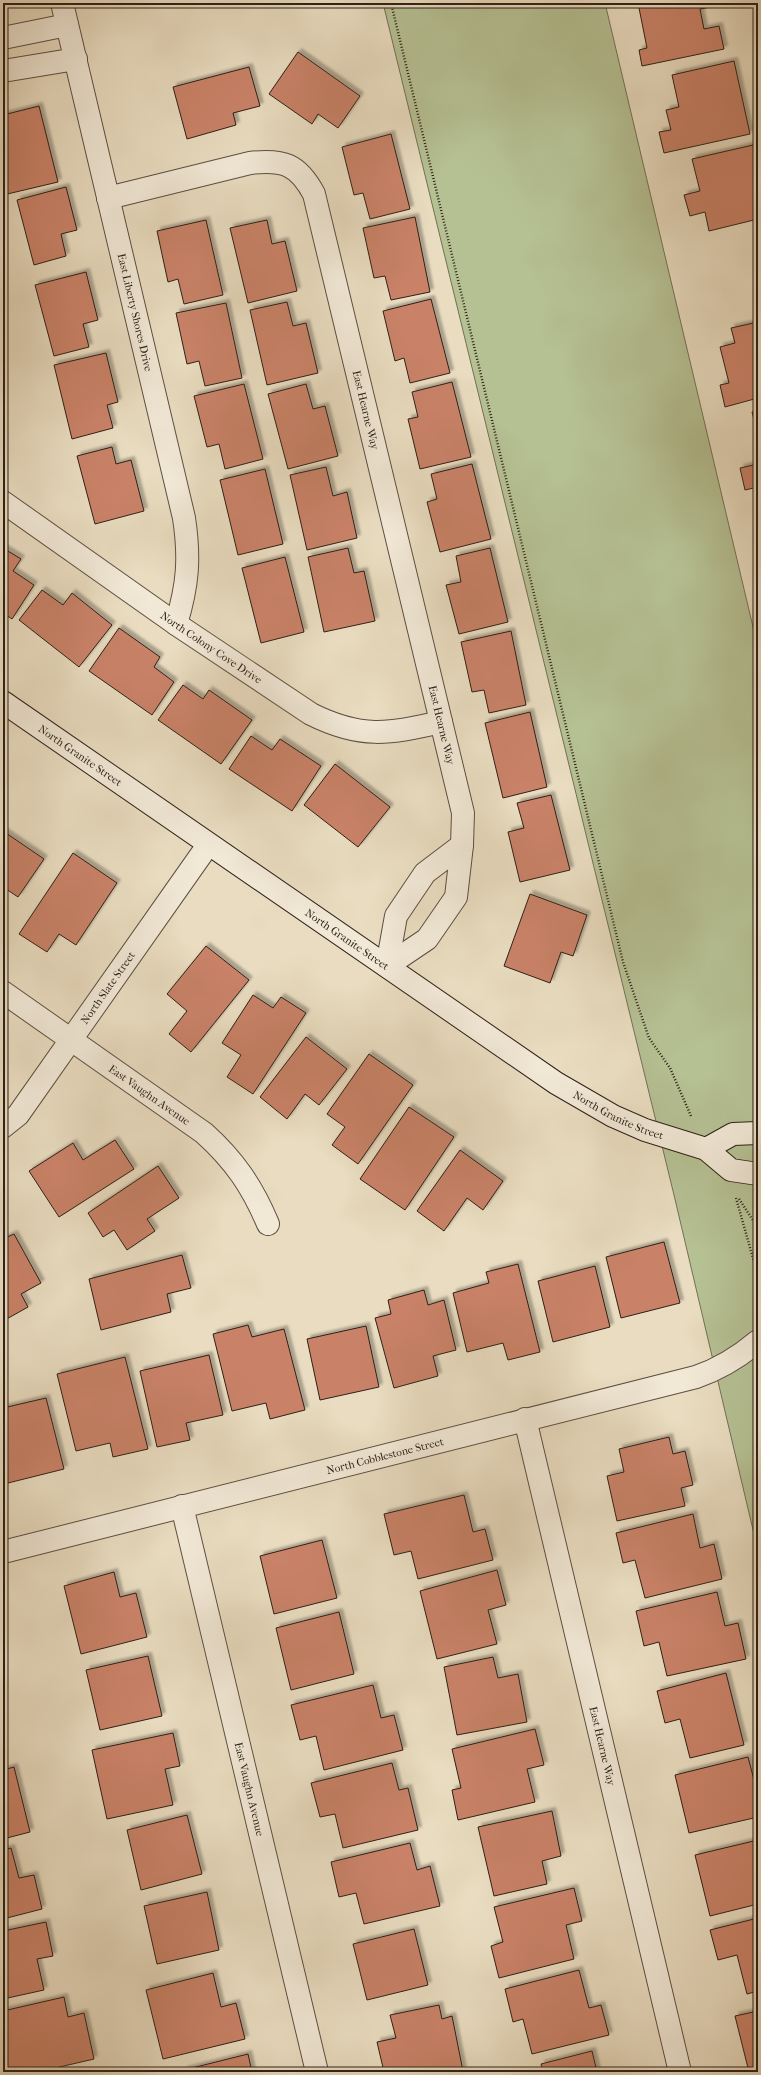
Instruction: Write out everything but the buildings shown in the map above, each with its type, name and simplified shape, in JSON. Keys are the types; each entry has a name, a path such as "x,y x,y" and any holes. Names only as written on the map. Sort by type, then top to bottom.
{"street":[{"name":"East Liberty Shores Drive","path":"62,3 184,518 188,545 188,574 183,601 176,624"},
{"path":"3,38 67,24"},
{"path":"3,71 76,58"},
{"name":"East Hearne Way","path":"108,198 250,163 265,161 279,162 294,167 306,179 319,209 463,813 462,845 456,897 428,939 387,966"},
{"name":"North Colony Cove Drive","path":"3,502 176,624 310,714 331,724 354,730 377,733 400,732 441,722"},
{"name":"North Granite Street","path":"3,702 208,845 556,1083 584,1100 644,1130 706,1149 732,1170 758,1174"},
{"name":"North Slate Street","path":"3,1126 18,1115 73,1040 208,845"},
{"path":"387,966 396,916 425,873 462,845"},
{"name":"East Vaughn Avenue","path":"3,992 204,1133 224,1151 242,1174 257,1198 268,1224"},
{"path":"706,1149 733,1134 758,1133"},
{"name":"North Cobblestone Street","path":"3,1552 696,1377 718,1369 740,1356 758,1341"},
{"name":"East Hearne Way","path":"525,1419 680,2072"},
{"name":"East Vaughn Avenue","path":"182,1506 316,2072"}],"path":[{"path":"392,3 623,962 649,1038 670,1068 706,1149"},
{"path":"758,1228 734,1192 758,1276"}],"green space":[{"path":"383,3 605,3 758,648 758,1551 674,1195"}]}
